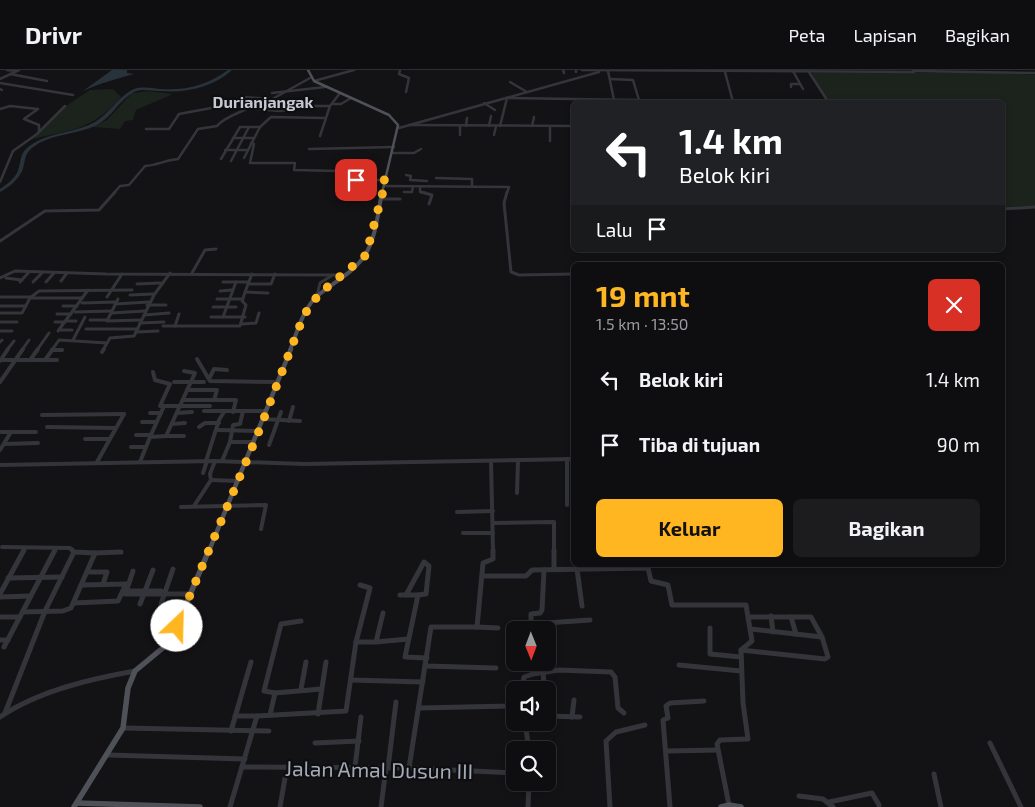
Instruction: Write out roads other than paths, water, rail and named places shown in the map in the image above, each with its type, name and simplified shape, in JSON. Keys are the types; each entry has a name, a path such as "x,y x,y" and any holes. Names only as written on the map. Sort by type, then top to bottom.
{"main road":[{"path":"76,805 123,728 128,688 135,671 169,644 246,463 300,324 317,296 366,255 399,128 394,118 389,115 314,81 310,78 308,70"},
{"path":"76,805 200,807"},
{"path":"725,806 741,807"}],"street":[{"path":"7,70 17,71"},
{"path":"314,81 354,70"},
{"path":"400,70 399,74 409,77 406,92"},
{"path":"582,70 1028,72 1035,74"},
{"path":"399,128 609,70"},
{"path":"609,70 614,100"},
{"path":"0,79 17,71"},
{"path":"793,71 803,89"},
{"path":"726,72 733,100"},
{"path":"798,72 802,78"},
{"path":"809,72 827,100"},
{"path":"10,74 46,81"},
{"path":"0,241 45,211 99,210 120,186 129,185 145,166 161,165 167,160 178,159 198,129 215,126 222,120 249,109 257,102 267,102 310,78"},
{"path":"0,79 73,95"},
{"path":"573,79 574,83"},
{"path":"610,79 634,80 639,100"},
{"path":"510,82 527,92"},
{"path":"791,87 791,84 800,84"},
{"path":"272,93 325,87"},
{"path":"320,136 324,118 330,106 340,94"},
{"path":"242,97 270,99"},
{"path":"333,104 341,104 351,98"},
{"path":"502,98 574,100"},
{"path":"494,135 507,98"},
{"path":"484,103 495,110"},
{"path":"0,109 10,106 38,108 24,118 26,121 39,125 40,131"},
{"path":"0,182 13,152 40,131 65,106"},
{"path":"146,129 168,128 178,115 182,113 222,106 284,111 287,110 288,106 330,106"},
{"path":"489,126 491,116"},
{"path":"244,158 260,127 272,117 324,118"},
{"path":"532,126 534,117"},
{"path":"466,126 467,118"},
{"path":"480,126 481,121"},
{"path":"406,125 571,126"},
{"path":"460,126 460,135"},
{"path":"550,126 550,141"},
{"path":"221,159 240,127 260,127"},
{"path":"231,161 249,127"},
{"path":"233,138 254,138"},
{"path":"251,143 254,144 250,163 295,163 294,170 338,171 337,179 339,180 386,180"},
{"path":"309,149 394,147"},
{"path":"226,150 248,150"},
{"path":"392,153 414,153 421,150"},
{"path":"406,175 411,176 410,180 427,181"},
{"path":"436,178 473,179 472,186"},
{"path":"404,192 412,192 417,180"},
{"path":"384,186 509,187 504,210 513,274 571,274"},
{"path":"420,186 420,192 432,194 429,204"},
{"path":"381,200 400,199"},
{"path":"1005,209 1035,207"},
{"path":"192,273 205,250 216,249"},
{"path":"2,277 15,271 122,274 342,275"},
{"path":"2,277 21,281 29,272"},
{"path":"33,282 42,273"},
{"path":"46,282 54,273"},
{"path":"61,281 67,273"},
{"path":"107,296 122,274"},
{"path":"102,352 112,338 134,337 153,294 160,283 170,274"},
{"path":"242,324 246,305 242,302 242,299 252,274"},
{"path":"245,292 267,294 275,274"},
{"path":"317,296 317,287 321,281 335,275"},
{"path":"223,282 271,284"},
{"path":"223,316 236,282"},
{"path":"137,284 160,283"},
{"path":"72,330 58,331 88,290"},
{"path":"95,296 99,290"},
{"path":"108,320 123,290"},
{"path":"0,313 22,313 31,297 40,291 132,290"},
{"path":"220,290 232,290"},
{"path":"130,295 153,294"},
{"path":"0,297 117,300 166,305"},
{"path":"217,298 242,299"},
{"path":"0,306 26,306"},
{"path":"64,306 76,306"},
{"path":"213,307 236,307"},
{"path":"57,314 169,312"},
{"path":"90,320 141,321 175,326 239,326 256,323 259,313"},
{"path":"175,326 179,314"},
{"path":"211,317 245,316"},
{"path":"73,340 85,317"},
{"path":"55,322 76,321"},
{"path":"0,322 17,322"},
{"path":"86,329 106,331 158,330"},
{"path":"0,331 12,331"},
{"path":"30,360 50,333"},
{"path":"0,382 29,340"},
{"path":"45,360 59,340 107,343"},
{"path":"0,360 14,341"},
{"path":"52,350 62,350"},
{"path":"197,359 209,379 224,382 277,382"},
{"path":"0,360 57,360"},
{"path":"209,379 214,369 227,370"},
{"path":"153,372 155,380 170,384 159,406 210,406"},
{"path":"166,436 195,372 184,372"},
{"path":"174,382 204,382"},
{"path":"188,390 217,390 214,400"},
{"path":"183,400 236,400 233,412"},
{"path":"140,462 164,406"},
{"path":"289,421 293,407"},
{"path":"222,462 230,442 231,431 234,425 240,424 243,411"},
{"path":"150,413 161,412"},
{"path":"177,413 192,412"},
{"path":"204,412 266,412"},
{"path":"202,474 224,412"},
{"path":"270,445 281,412"},
{"path":"42,415 124,414 97,462"},
{"path":"263,420 300,421"},
{"path":"142,422 156,422"},
{"path":"172,424 186,423"},
{"path":"199,427 205,423 219,423"},
{"path":"47,427 115,428"},
{"path":"218,430 259,431"},
{"path":"0,432 36,432"},
{"path":"0,450 11,432"},
{"path":"136,435 184,436"},
{"path":"85,439 109,439"},
{"path":"230,442 254,442"},
{"path":"4,444 38,443"},
{"path":"131,447 145,447"},
{"path":"567,459 567,505"},
{"path":"0,465 206,461 304,464 571,459"},
{"path":"517,493 518,460"},
{"path":"194,506 211,480 210,474 215,461"},
{"path":"477,627 484,562 493,560 491,461"},
{"path":"211,480 238,481"},
{"path":"181,506 266,505 262,529"},
{"path":"457,512 493,511"},
{"path":"493,523 554,522 554,569"},
{"path":"463,533 493,533"},
{"path":"2,547 70,548 74,552 95,553 121,552"},
{"path":"25,548 0,596 30,596"},
{"path":"4,647 24,612 30,596 55,549"},
{"path":"2,715 45,611 74,552"},
{"path":"24,612 67,610 74,603 95,553"},
{"path":"424,562 429,566 426,594 418,595 403,595 424,562"},
{"path":"578,568 582,606"},
{"path":"483,576 526,576 532,570 648,568 651,581 668,584 672,605 745,604 747,606 752,641 741,650"},
{"path":"140,604 154,570"},
{"path":"161,604 173,570"},
{"path":"531,621 531,614 540,613 542,610 544,570"},
{"path":"122,600 133,571"},
{"path":"87,572 107,573 103,584"},
{"path":"8,578 62,577"},
{"path":"74,603 120,600 125,583 82,585"},
{"path":"235,716 318,714 346,711 356,642 370,588 360,585"},
{"path":"125,592 192,592"},
{"path":"418,595 406,657 427,658"},
{"path":"376,642 383,613"},
{"path":"771,616 773,632"},
{"path":"0,617 20,617"},
{"path":"741,650 825,659 828,657 822,637 811,617 749,617"},
{"path":"791,617 796,634"},
{"path":"556,624 590,620"},
{"path":"301,621 281,624 264,691 275,693 301,689 321,689"},
{"path":"410,768 432,627 498,628"},
{"path":"710,628 710,654 741,657"},
{"path":"751,629 822,637"},
{"path":"356,642 408,639"},
{"path":"0,640 8,640"},
{"path":"725,806 718,742 720,740 748,738 741,671 741,650"},
{"path":"231,731 251,662"},
{"path":"301,689 306,662"},
{"path":"318,714 326,662"},
{"path":"679,665 741,671"},
{"path":"425,666 496,668"},
{"path":"523,681 524,677 533,674 559,670 611,672 615,677 618,708 624,713"},
{"path":"2,715 85,683 135,671"},
{"path":"543,672 544,681"},
{"path":"351,680 423,682"},
{"path":"270,715 275,693"},
{"path":"572,717 574,700"},
{"path":"670,807 665,760 667,751 663,720 668,718 666,706 670,703 704,701"},
{"path":"382,807 396,702"},
{"path":"419,708 506,706"},
{"path":"230,807 256,716"},
{"path":"556,716 580,717"},
{"path":"355,767 361,717"},
{"path":"610,807 606,741 616,732 645,725"},
{"path":"123,728 269,731"},
{"path":"316,743 359,741"},
{"path":"990,743 1021,807"},
{"path":"667,751 718,750"},
{"path":"108,755 245,759"},
{"name":"Jalan Amal Dusun III","path":"242,767 410,768 506,773"},
{"path":"934,774 941,807"},
{"path":"280,807 285,778"},
{"path":"528,807 529,791"},
{"path":"799,796 823,799 831,805 872,793 875,795 879,805"}],"waterway":[{"path":"0,191 17,176 24,153 33,145 99,122 124,97 133,91 142,89 179,90 197,88 214,81 230,70"}],"district":[{"name":"Durianjangak","path":"263,101"}]}
